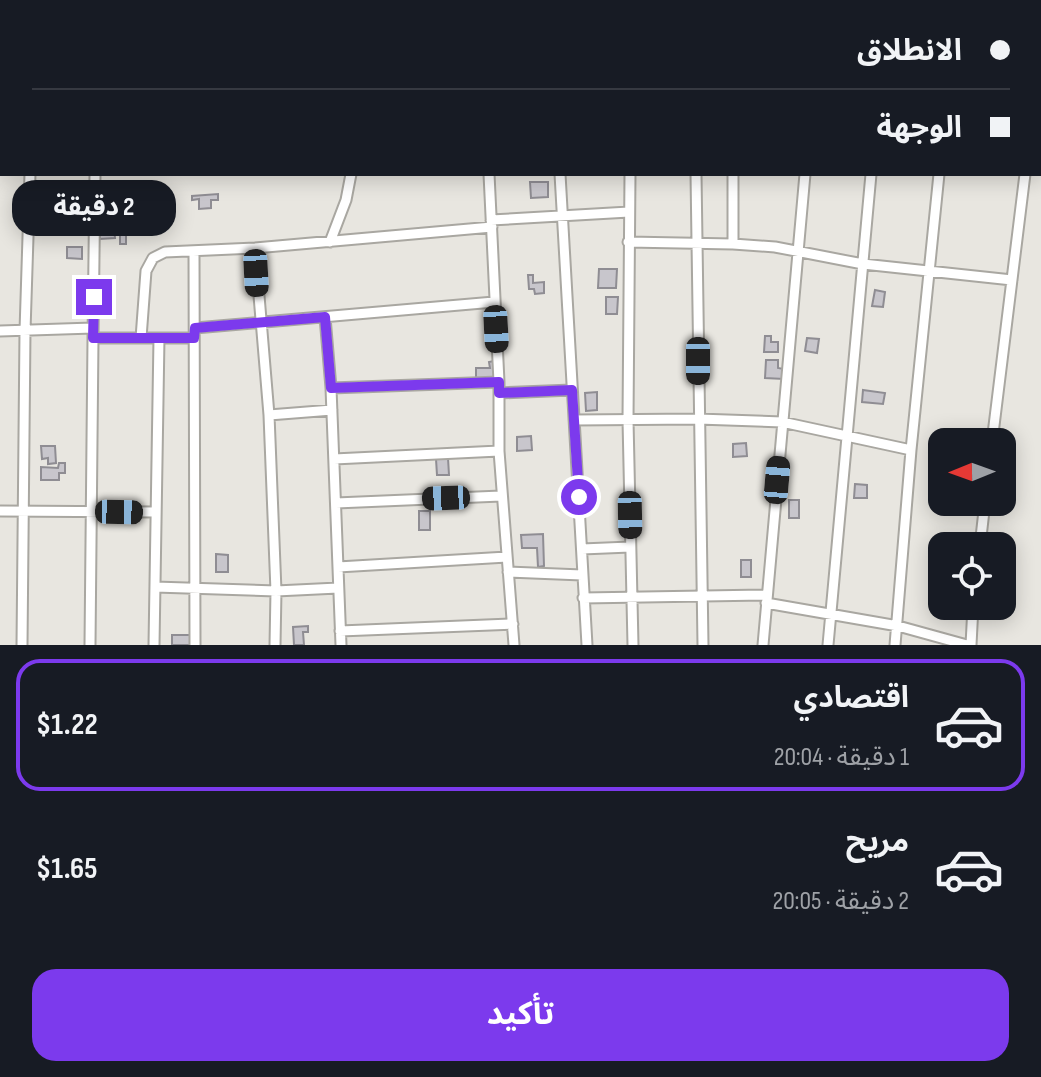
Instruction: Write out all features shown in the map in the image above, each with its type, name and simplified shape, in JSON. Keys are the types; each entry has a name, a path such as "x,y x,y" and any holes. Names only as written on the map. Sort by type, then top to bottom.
{"street":[{"path":"22,645 30,176"},
{"path":"90,645 95,176"},
{"path":"330,242 346,200 351,176"},
{"path":"489,176 501,496 514,645"},
{"path":"560,176 587,645"},
{"path":"630,176 628,420 633,645"},
{"path":"696,176 703,645"},
{"path":"733,176 733,244"},
{"path":"763,645 805,176"},
{"path":"828,645 871,176"},
{"path":"895,645 939,176"},
{"path":"994,428 1025,176"},
{"path":"141,338 146,271 153,258 165,252 330,242 561,216 629,212"},
{"path":"628,242 733,244 799,251 863,264 1012,280"},
{"path":"255,248 269,415 276,591 275,645"},
{"path":"194,251 195,645"},
{"path":"0,331 159,338 259,322 494,302"},
{"path":"325,317 331,388 341,645"},
{"path":"154,645 159,338"},
{"path":"331,388 499,382"},
{"path":"499,393 572,390"},
{"path":"269,415 332,410"},
{"path":"574,420 782,422 911,450"},
{"path":"334,459 499,451"},
{"path":"336,503 501,496"},
{"path":"0,511 156,512"},
{"path":"582,549 630,547"},
{"path":"338,567 507,557"},
{"path":"508,572 582,575"},
{"path":"155,587 276,591 338,588"},
{"path":"583,598 702,595 767,599 831,615 898,626 969,645 972,620"},
{"path":"340,631 513,624"}],"building":[{"path":"530,182 548,182 548,197 531,198"},
{"path":"218,194 218,200 211,200 211,208 199,209 199,199 192,200 192,196"},
{"path":"120,216 126,216 126,244 120,244"},
{"path":"99,223 107,223 107,228 114,228 115,238 100,239"},
{"path":"67,247 82,247 82,259 67,258"},
{"path":"599,269 617,269 616,288 598,288"},
{"path":"528,275 533,275 533,283 544,282 544,293 535,294 534,289 529,289"},
{"path":"875,290 885,292 883,307 872,306"},
{"path":"606,297 618,297 617,314 606,314"},
{"path":"765,336 771,336 771,342 778,342 778,352 764,352"},
{"path":"807,338 819,339 817,353 805,351"},
{"path":"766,360 778,360 778,368 784,369 784,379 765,378"},
{"path":"494,361 495,378 476,378 476,368 490,368 489,362"},
{"path":"863,390 885,393 883,404 862,402"},
{"path":"597,392 597,410 586,411 585,393"},
{"path":"531,436 532,450 517,451 517,437"},
{"path":"746,443 747,456 733,457 733,444"},
{"path":"41,446 55,446 56,463 48,464 48,458 42,459"},
{"path":"448,458 449,475 437,475 436,459"},
{"path":"59,463 65,463 65,473 59,473 59,480 41,480 41,467 58,468"},
{"path":"855,484 867,485 867,498 854,498"},
{"path":"789,500 799,500 799,518 789,518"},
{"path":"419,511 430,511 430,530 419,530"},
{"path":"543,534 544,566 538,567 537,548 522,548 521,535"},
{"path":"216,554 228,555 228,572 216,572"},
{"path":"741,560 751,560 751,577 741,577"},
{"path":"308,626 308,632 303,632 304,645 294,645 293,627"},
{"path":"172,635 191,635 191,645 172,645"}],"route":[{"path":"94,297 93,338 194,338 195,328 325,317 331,388 499,382 499,393 572,390 579,497"}]}
